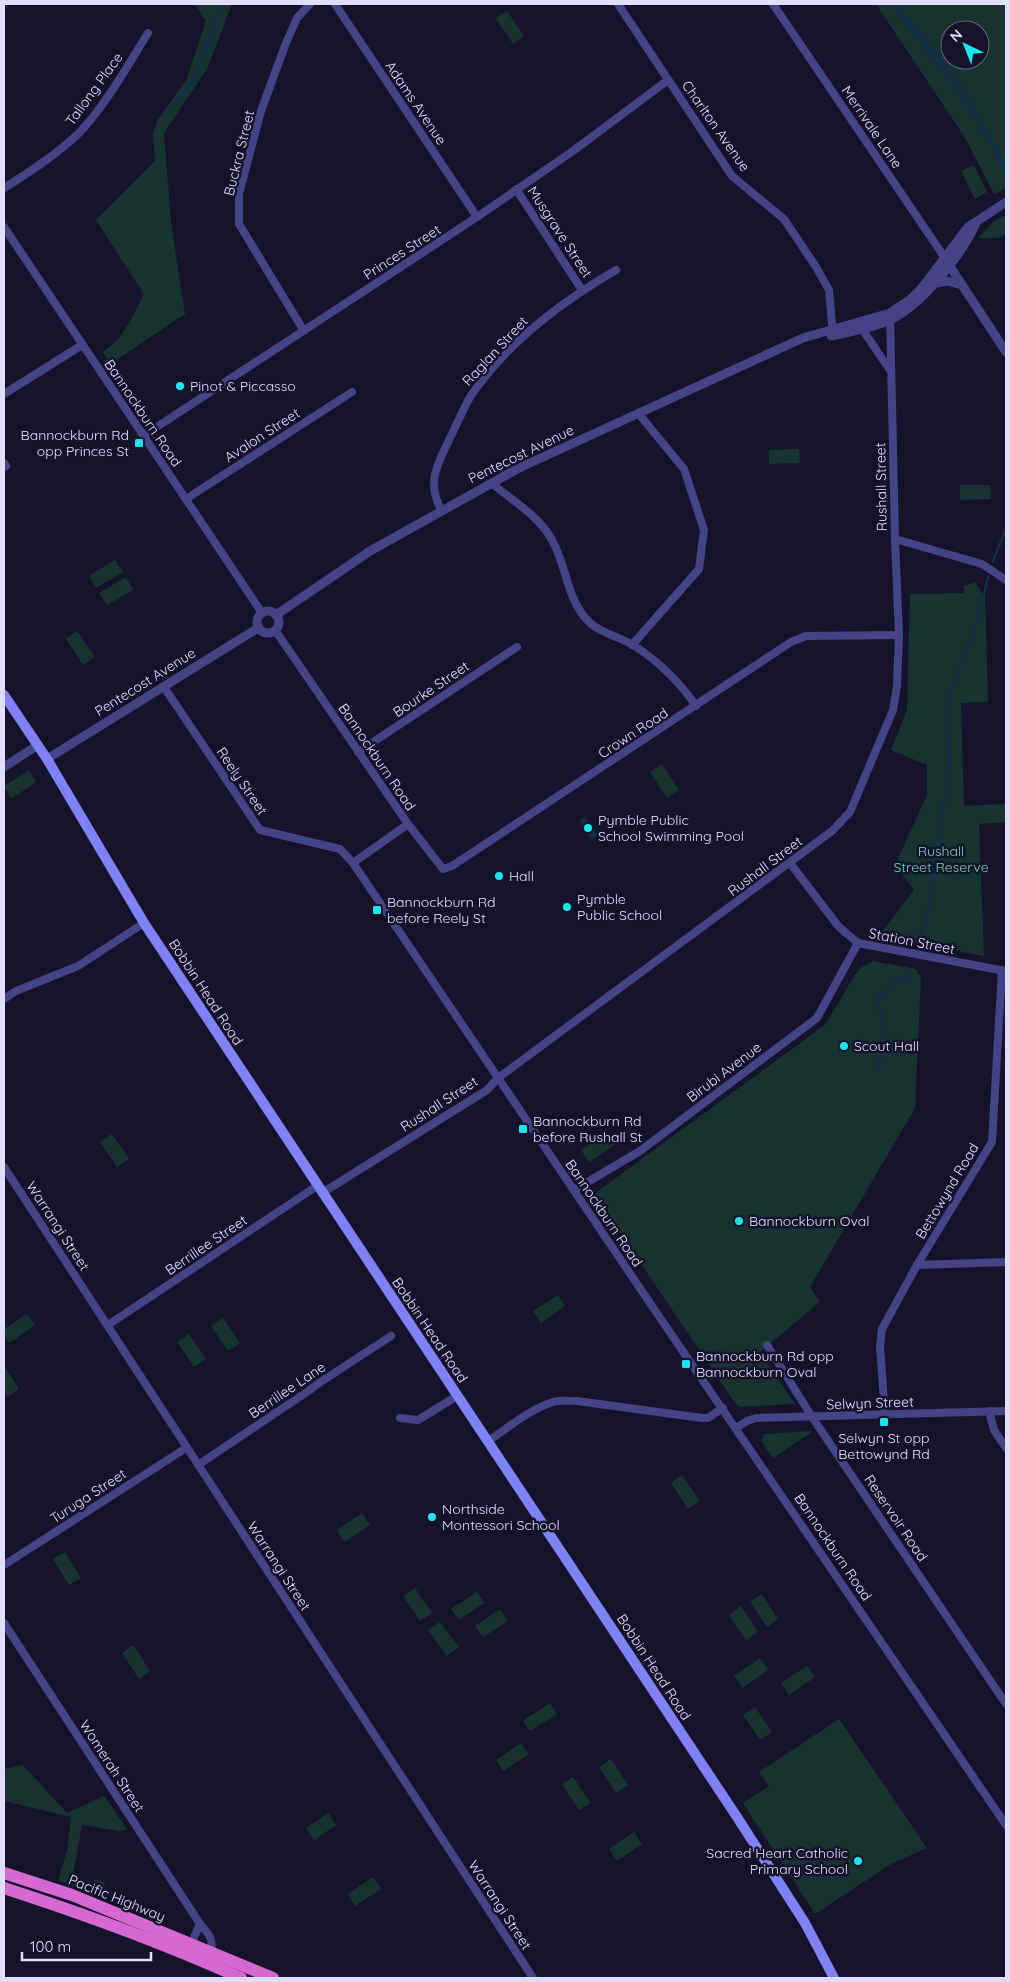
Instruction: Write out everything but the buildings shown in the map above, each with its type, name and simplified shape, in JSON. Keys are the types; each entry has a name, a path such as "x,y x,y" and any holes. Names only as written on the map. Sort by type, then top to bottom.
{"highway":[{"name":"Pacific Highway","path":"4,1874 72,1895 273,1978"},
{"name":"Pacific Highway","path":"4,1888 105,1922 192,1956 241,1978"}],"main road":[{"name":"Bobbin Head Road","path":"4,695 47,759 144,923 747,1833 805,1923 834,1978"}],"street":[{"name":"Buckra Street","path":"304,331 239,224 239,194 261,111 286,43 297,18 310,4"},
{"name":"Adams Avenue","path":"335,4 477,217"},
{"name":"Charlton Avenue","path":"618,4 732,176 784,219 826,283 833,333"},
{"name":"Merrivale Lane","path":"773,4 947,261"},
{"name":"Tallong Place","path":"4,188 63,148 79,132 93,115 148,34"},
{"name":"Princes Street","path":"144,436 573,152 668,80"},
{"name":"Musgrave Street","path":"516,189 582,290"},
{"name":"Pentecost Avenue","path":"276,615 370,551 519,468 793,343 890,316 911,299 947,261 976,223 986,214 1006,202"},
{"name":"Bannockburn Road","path":"4,227 262,613"},
{"name":"Pentecost Avenue","path":"833,333 862,329 916,303 936,283 947,261"},
{"path":"947,261 1006,352"},
{"name":"Raglan Street","path":"442,510 435,498 434,476 470,397 518,340 548,314 582,290 616,270"},
{"path":"936,283 947,281 962,285"},
{"name":"Rushall Street","path":"319,1189 487,1090 498,1078 832,831 850,812 893,710 899,635 890,370 890,316"},
{"path":"862,329 890,370"},
{"path":"4,394 82,345"},
{"name":"Avalon Street","path":"186,500 352,392"},
{"path":"632,645 699,569 704,530 684,469 638,414"},
{"path":"492,483 526,510 552,539 559,554 571,596 582,614 597,628 632,645 668,671 696,706"},
{"path":"895,538 982,564 1006,580"},
{"path":"270,611 276,615 279,622 275,630 267,633 258,628 257,620 262,613 270,611"},
{"name":"Pentecost Avenue","path":"47,759 258,628"},
{"name":"Bannockburn Road","path":"275,630 408,824 354,863 1006,1825"},
{"name":"Crown Road","path":"408,824 443,870 452,866 791,642 806,636 899,635"},
{"name":"Bourke Street","path":"358,752 517,647"},
{"name":"Reely Street","path":"164,687 260,830 340,849 354,863"},
{"path":"4,767 38,746"},
{"name":"Station Street","path":"790,863 839,927 858,943 1004,971"},
{"path":"4,999 16,991 78,966 144,923"},
{"name":"Birubi Avenue","path":"574,1190 640,1151 817,1018 858,943"},
{"name":"Bettowynd Road","path":"885,1415 880,1336 886,1321 917,1266 992,1142 1004,971"},
{"name":"Warrangi Street","path":"4,1167 533,1978"},
{"name":"Berrillee Street","path":"108,1325 319,1189"},
{"path":"917,1266 1006,1262"},
{"name":"Berrillee Lane","path":"198,1465 308,1392 318,1383 392,1336"},
{"name":"Reservoir Road","path":"767,1345 812,1417 1006,1704"},
{"path":"400,1418 418,1420 457,1396"},
{"path":"488,1441 520,1419 552,1402 576,1401 702,1418 714,1415 723,1408"},
{"path":"989,1411 994,1430 1006,1448"},
{"name":"Selwyn Street","path":"736,1428 756,1418 1006,1411"},
{"name":"Turuga Street","path":"4,1565 186,1448"},
{"name":"Womerah Street","path":"4,1623 200,1924 210,1935 211,1952"},
{"path":"191,1944 200,1924"}],"green space":[{"path":"195,4 232,4 207,69 164,133 171,222 185,315 112,363 109,362 103,352 122,333 144,294 96,220 155,161 153,133 158,120 186,80 206,21"},
{"path":"876,4 1006,4 1006,188 994,194 964,136"},
{"path":"507,11 524,36 513,44 496,18"},
{"path":"974,165 987,192 975,199 961,171"},
{"path":"1006,215 1006,234 997,238 978,238 995,220"},
{"path":"799,449 800,463 769,464 769,450"},
{"path":"960,485 990,485 991,499 960,500"},
{"path":"115,560 123,572 96,588 89,576"},
{"path":"126,577 133,590 107,605 99,593"},
{"name":"Rushall Street Reserve","path":"975,582 985,598 988,702 961,703 964,806 1006,804 1006,822 979,824 984,956 880,935 914,890 895,865 927,795 927,765 891,750 907,710 910,594 964,593 964,586"},
{"path":"77,631 95,657 83,665 66,639"},
{"path":"662,764 679,790 667,798 650,772"},
{"path":"29,770 36,782 11,799 4,786"},
{"name":"Bannockburn Oval","path":"873,961 916,969 921,978 915,1108 810,1287 820,1302 760,1352 795,1404 740,1407 735,1403 594,1194 826,1024 854,976 862,967"},
{"path":"607,1133 615,1145 589,1162 581,1150"},
{"path":"112,1134 129,1159 117,1167 100,1142"},
{"path":"558,1295 565,1306 541,1323 533,1311"},
{"path":"27,1314 35,1325 9,1343 4,1335 4,1329"},
{"path":"223,1318 240,1343 228,1351 211,1326"},
{"path":"189,1334 206,1359 194,1367 177,1342"},
{"path":"4,1366 19,1389 7,1397 4,1392"},
{"path":"813,1431 773,1458 761,1441 764,1434"},
{"path":"682,1475 700,1501 688,1509 671,1483"},
{"path":"362,1513 370,1525 344,1542 337,1530"},
{"path":"65,1552 81,1578 69,1585 53,1559"},
{"path":"415,1588 432,1613 420,1621 403,1596"},
{"path":"477,1592 484,1603 459,1620 451,1609"},
{"path":"762,1594 778,1619 767,1627 750,1602"},
{"path":"741,1606 758,1632 746,1640 729,1615"},
{"path":"500,1609 508,1621 483,1637 475,1626"},
{"path":"440,1622 459,1647 447,1656 428,1630"},
{"path":"133,1645 150,1671 139,1679 122,1653"},
{"path":"760,1658 768,1670 743,1688 734,1676"},
{"path":"807,1666 815,1677 789,1695 781,1683"},
{"path":"550,1703 557,1714 530,1731 523,1721"},
{"path":"755,1707 772,1732 760,1740 743,1715"},
{"path":"839,1719 927,1848 891,1864 815,1914 743,1803 769,1786 759,1772"},
{"path":"521,1743 529,1754 503,1771 496,1760"},
{"path":"611,1759 628,1785 616,1793 599,1767"},
{"path":"23,1765 67,1813 104,1796 128,1830 119,1831 82,1825 73,1874 79,1879 93,1882 94,1879 105,1882 102,1895 58,1880 67,1851 71,1817 4,1801 4,1769"},
{"path":"573,1777 591,1803 579,1810 562,1784"},
{"path":"328,1813 336,1825 314,1840 306,1828"},
{"path":"634,1832 642,1844 617,1861 609,1849"},
{"path":"373,1877 381,1889 355,1906 348,1894"}],"water":[{"path":"892,4 897,4 936,56 940,62 940,68"},
{"path":"941,70 945,70 971,109 1005,170 1004,173 983,132"},
{"name":"Pymble Public School Swimming Pool","path":"585,816 598,836 591,840 579,821"}],"waterway":[{"path":"173,106 191,83 205,51 221,4"},
{"path":"914,29 956,77 1006,168"},
{"path":"993,561 1006,529"},
{"path":"913,945 926,924 949,768 946,702 978,619 988,577"},
{"path":"879,1074 882,1021 878,1000 892,983 910,976"}],"place":[{"name":"Pinot & Piccasso","path":"180,386"},
{"name":"Bannockburn Rd opp Princes St","path":"139,443"},
{"name":"Pymble Public School Swimming Pool","path":"588,828"},
{"name":"Hall","path":"499,876"},
{"name":"Pymble Public School","path":"567,907"},
{"name":"Bannockburn Rd before Reely St","path":"377,910"},
{"name":"Scout Hall","path":"844,1046"},
{"name":"Bannockburn Rd before Rushall St","path":"523,1129"},
{"name":"Bannockburn Oval","path":"739,1221"},
{"name":"Bannockburn Rd opp Bannockburn Oval","path":"686,1364"},
{"name":"Selwyn St opp Bettowynd Rd","path":"884,1422"},
{"name":"Northside Montessori School","path":"432,1517"},
{"name":"Sacred Heart Catholic Primary School","path":"858,1861"}]}
